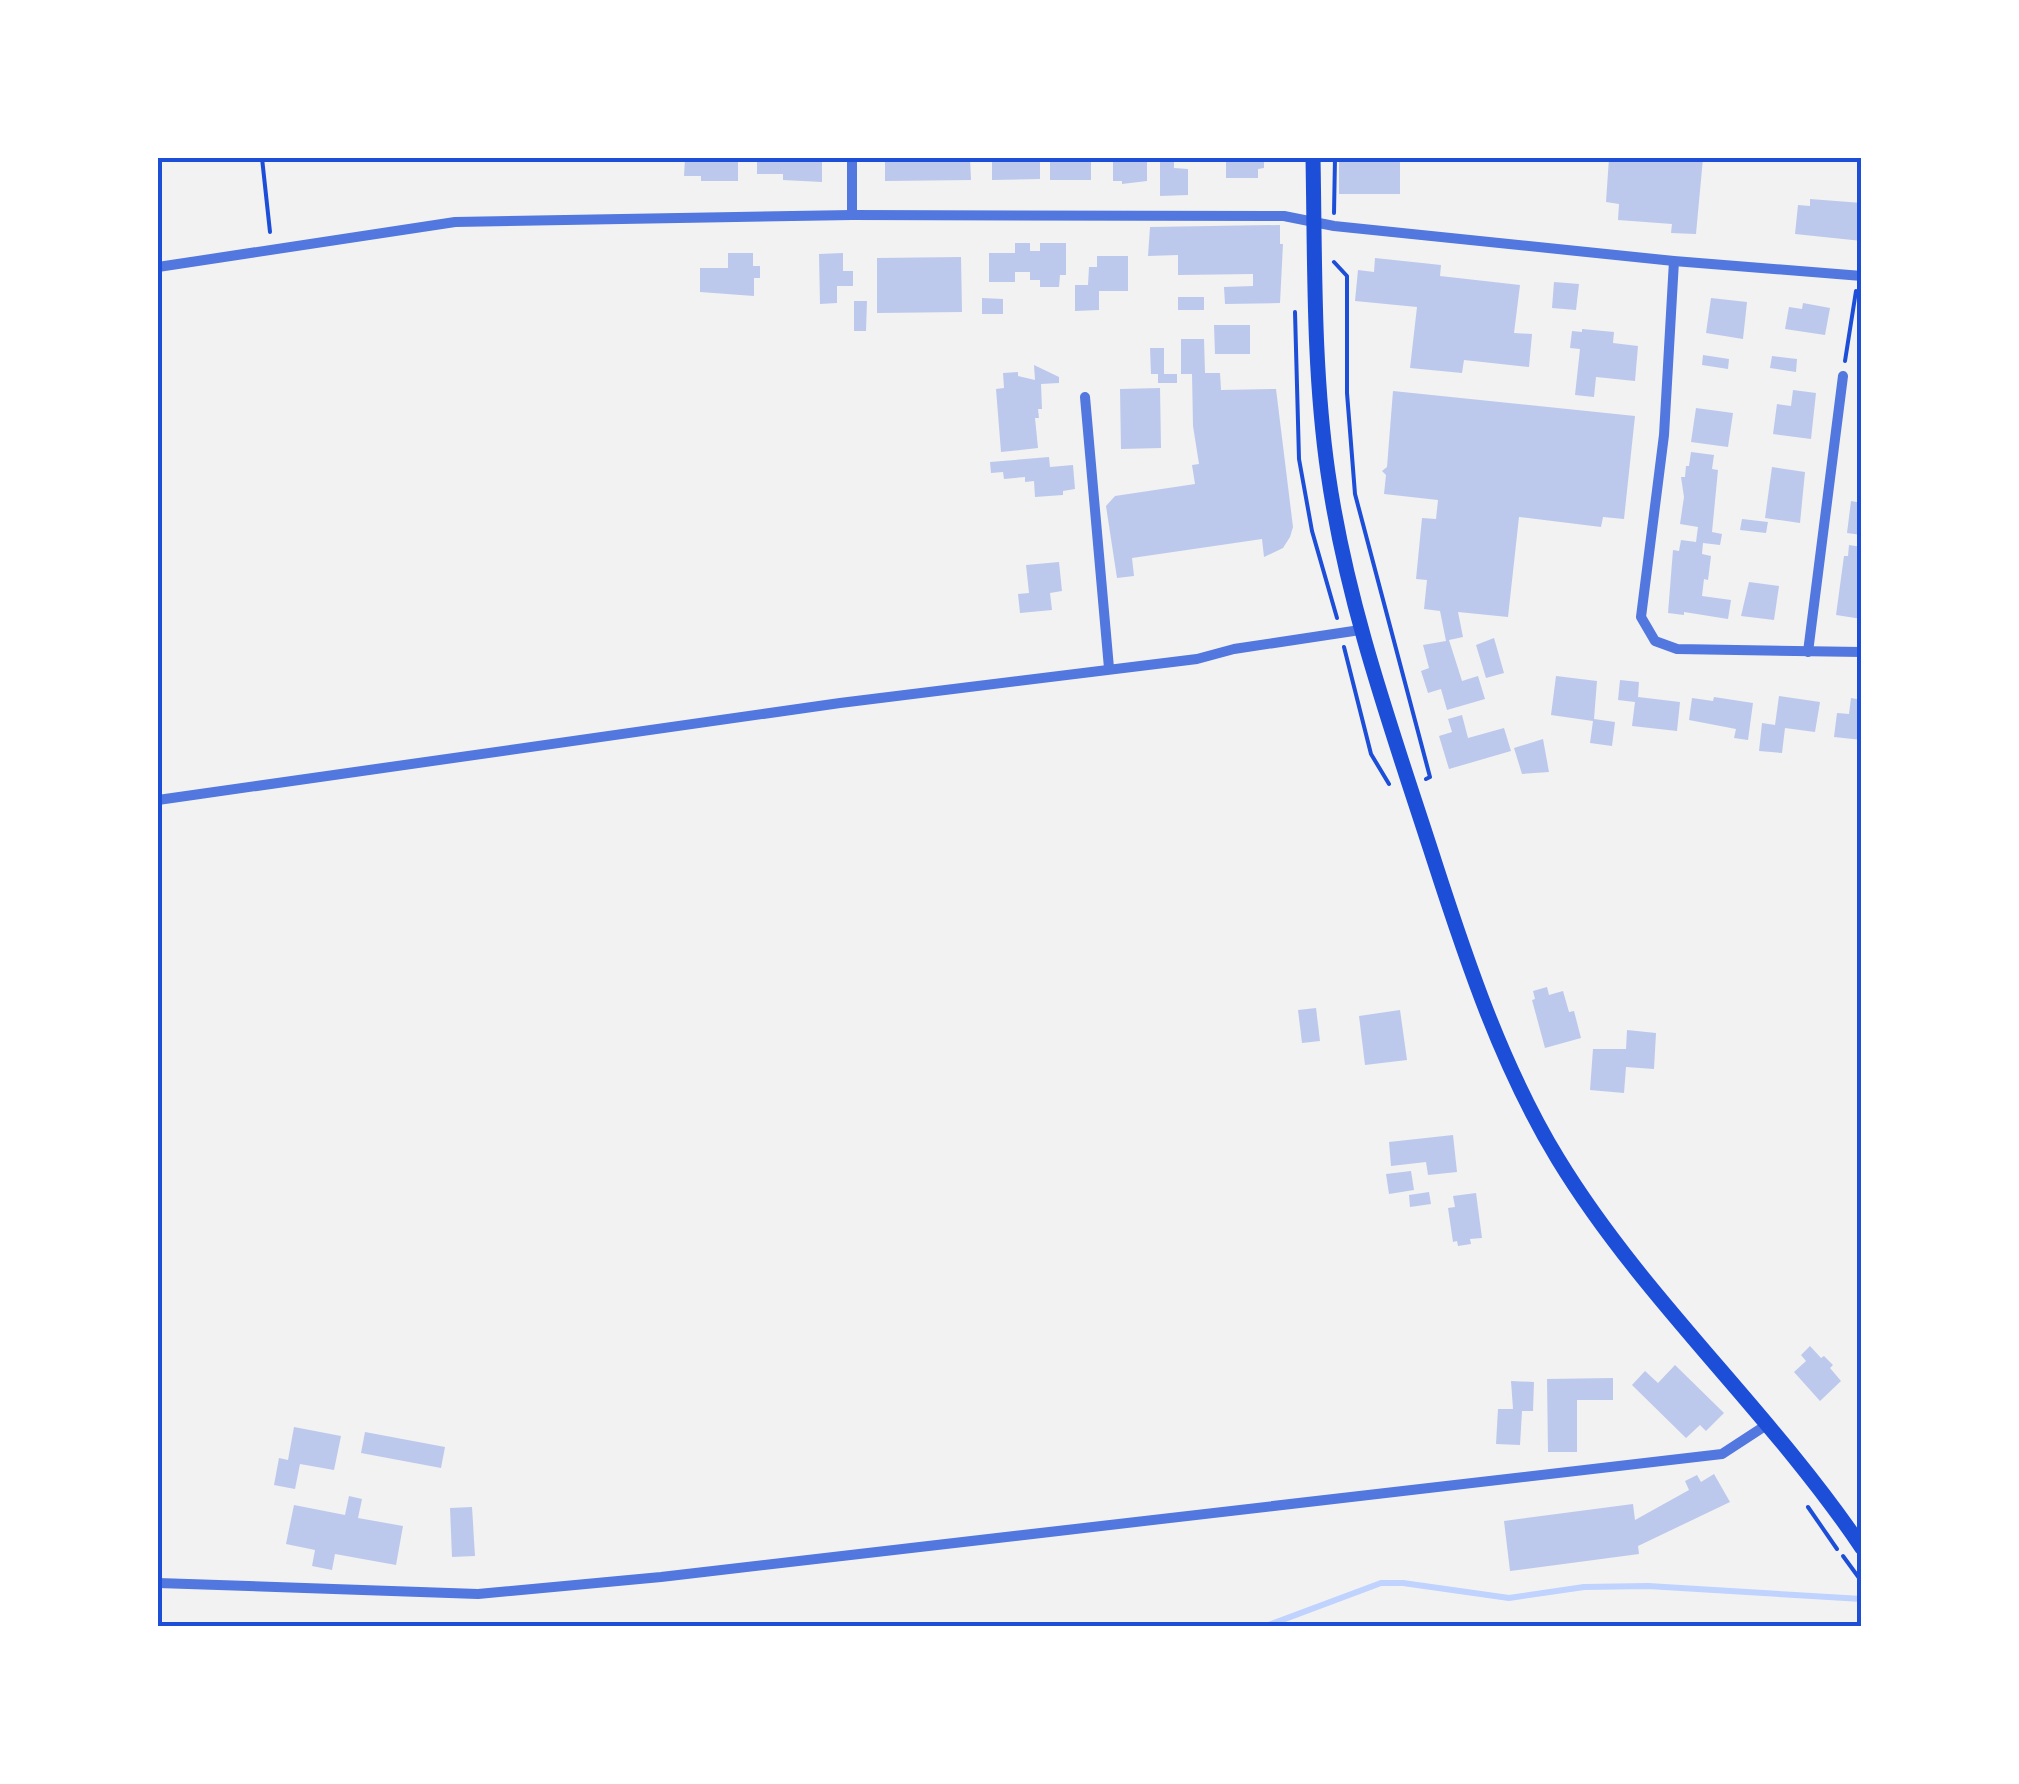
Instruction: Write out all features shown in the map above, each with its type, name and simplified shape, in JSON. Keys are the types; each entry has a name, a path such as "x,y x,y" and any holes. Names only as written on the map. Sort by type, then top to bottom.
{"main road":[{"path":"1313,158 1319,379 1328,475 1360,630 1453,918 1496,1034 1558,1160 1632,1265 1768,1424 1862,1548"}],"street":[{"path":"852,158 852,215"},
{"path":"158,267 455,222 852,215 1284,216 1334,226 1860,276"},
{"path":"1674,260 1664,436 1641,617 1655,641 1677,649 1862,652"},
{"path":"1808,652 1843,376"},
{"path":"1085,396 1109,668"},
{"path":"158,800 840,703 1197,659 1234,649 1360,630"},
{"path":"158,1583 478,1594 660,1577 1722,1454 1768,1424"}],"path":[{"path":"262,158 272,250"},
{"path":"1335,158 1334,266 1347,276 1347,392 1355,494 1430,777 1425,779"},
{"path":"1843,376 1860,276"},
{"path":"1296,306 1300,458 1312,531 1371,754 1392,790"},
{"path":"1808,1508 1862,1582"}],"building":[{"path":"685,158 738,158 738,181 701,181 701,176 684,176"},
{"path":"757,158 822,158 822,182 783,180 783,174 757,174"},
{"path":"885,158 970,158 971,180 885,181"},
{"path":"992,158 1040,158 1040,179 992,180"},
{"path":"1050,158 1091,158 1091,180 1050,180"},
{"path":"1113,158 1147,158 1147,181 1113,181"},
{"path":"1160,158 1174,158 1174,168 1188,169 1188,195 1160,196"},
{"path":"1226,158 1264,158 1264,168 1258,169 1258,178 1226,178"},
{"path":"1339,158 1400,158 1400,194 1339,194"},
{"path":"1609,158 1703,158 1696,234 1671,233 1672,224 1618,220 1619,204 1606,202"},
{"path":"1810,199 1862,203 1862,241 1795,234 1798,205 1810,206"},
{"path":"1280,225 1280,303 1225,304 1224,287 1253,286 1253,274 1178,275 1178,255 1148,256 1150,227"},
{"path":"1015,243 1030,243 1030,251 1040,251 1040,243 1066,243 1066,275 1060,275 1059,287 1040,287 1040,280 1030,280 1030,272 1015,272 1015,282 989,282 989,253 1015,253"},
{"path":"728,253 753,253 753,266 760,266 760,278 754,278 754,296 700,292 700,268 728,268"},
{"path":"843,253 843,271 853,271 853,286 837,286 837,303 820,304 819,254"},
{"path":"1097,256 1128,256 1128,291 1099,291 1099,310 1075,311 1075,285 1088,285 1089,267 1097,267"},
{"path":"961,257 962,312 877,313 877,258"},
{"path":"1375,258 1441,265 1440,276 1520,285 1514,333 1532,334 1529,367 1464,360 1462,373 1410,368 1417,307 1355,301 1358,270 1374,272"},
{"path":"1554,282 1579,284 1576,310 1552,308"},
{"path":"1178,297 1204,297 1204,310 1178,310"},
{"path":"982,298 1003,299 1003,314 982,314"},
{"path":"1711,298 1747,302 1743,339 1706,333"},
{"path":"854,301 867,301 866,331 854,331"},
{"path":"1803,303 1830,308 1825,335 1785,329 1789,307 1802,309"},
{"path":"1214,325 1250,325 1250,354 1215,354"},
{"path":"1572,331 1614,332 1613,343 1638,346 1635,381 1596,377 1594,397 1575,395 1580,349 1570,348"},
{"path":"1181,339 1204,339 1205,373 1220,373 1221,390 1276,389 1293,527 1283,548 1264,557 1262,539 1132,558 1134,576 1117,578 1106,506 1115,496 1195,484 1192,465 1199,464 1193,426 1192,374 1181,374"},
{"path":"1150,348 1164,348 1164,374 1177,374 1177,383 1158,383 1158,374 1151,374"},
{"path":"1703,355 1729,359 1728,369 1702,365"},
{"path":"1772,356 1797,359 1796,372 1770,368"},
{"path":"1034,365 1059,377 1059,383 1041,384 1042,409 1038,409 1039,418 1035,418 1038,448 1001,452 996,389 1004,388 1003,373 1018,372 1018,376 1035,380"},
{"path":"1160,388 1161,448 1121,449 1120,389"},
{"path":"1793,390 1816,393 1811,439 1773,434 1777,404 1791,406"},
{"path":"1393,391 1635,416 1624,519 1603,517 1601,527 1519,517 1508,617 1458,612 1463,637 1449,640 1462,681 1478,676 1485,699 1447,710 1441,689 1428,693 1421,671 1429,668 1423,645 1446,641 1440,611 1424,609 1427,580 1416,579 1422,518 1436,519 1438,500 1384,494 1386,475 1382,471 1387,467"},
{"path":"1696,408 1733,413 1728,447 1691,442"},
{"path":"1691,452 1714,455 1712,469 1718,470 1712,532 1722,534 1720,545 1703,543 1702,554 1711,556 1702,596 1731,600 1728,619 1668,613 1673,550 1679,551 1681,540 1696,542 1698,527 1680,524 1684,497 1681,477 1685,477"},
{"path":"1049,457 1050,467 1073,465 1075,489 1063,491 1063,495 1035,497 1034,481 1025,482 1025,477 1004,479 1003,472 991,473 990,462"},
{"path":"1772,467 1805,472 1800,523 1765,518"},
{"path":"1851,501 1862,503 1862,535 1847,533"},
{"path":"1742,519 1768,522 1766,533 1740,530"},
{"path":"1849,545 1862,547 1862,619 1836,615"},
{"path":"1059,562 1062,591 1050,593 1052,610 1020,613 1018,594 1029,593 1026,565"},
{"path":"1749,582 1779,586 1774,620 1741,616"},
{"path":"1494,638 1504,673 1486,678 1476,645"},
{"path":"1556,676 1597,681 1594,719 1615,722 1612,746 1590,743 1593,721 1551,715"},
{"path":"1620,680 1639,682 1638,697 1680,702 1677,731 1632,726 1635,702 1618,700"},
{"path":"1779,696 1820,702 1815,732 1785,728 1782,753 1759,751 1762,723 1775,725"},
{"path":"1714,697 1753,703 1748,740 1734,738 1736,729 1689,720 1692,698 1713,701"},
{"path":"1851,698 1862,700 1862,740 1834,737 1837,713 1849,714"},
{"path":"1462,715 1468,738 1504,728 1511,751 1449,769 1439,736 1452,732 1448,719"},
{"path":"1543,739 1549,772 1522,774 1514,748"},
{"path":"1547,987 1549,995 1563,991 1569,1012 1574,1011 1581,1038 1545,1048 1532,1000 1533,991"},
{"path":"1316,1008 1320,1041 1302,1043 1298,1010"},
{"path":"1400,1010 1407,1060 1365,1065 1359,1016"},
{"path":"1627,1030 1656,1033 1654,1069 1626,1067 1624,1093 1590,1090 1593,1049 1626,1049"},
{"path":"1453,1135 1457,1172 1428,1175 1426,1162 1391,1166 1389,1142"},
{"path":"1411,1171 1414,1190 1389,1194 1386,1174"},
{"path":"1429,1192 1431,1204 1410,1207 1409,1195"},
{"path":"1476,1193 1482,1238 1458,1246 1457,1241 1453,1242 1448,1208 1455,1207 1453,1196"},
{"path":"1810,1346 1833,1365 1830,1368 1841,1381 1820,1401 1794,1372 1806,1361 1801,1355"},
{"path":"1675,1365 1724,1413 1706,1431 1700,1425 1686,1438 1632,1385 1645,1371 1658,1383"},
{"path":"1613,1378 1613,1400 1577,1400 1577,1452 1548,1452 1547,1379"},
{"path":"1511,1381 1534,1382 1533,1411 1522,1411 1520,1445 1496,1444 1498,1409 1513,1409"},
{"path":"294,1427 341,1436 334,1470 300,1464 295,1489 274,1485 279,1458 288,1460"},
{"path":"365,1432 445,1447 441,1468 361,1453"},
{"path":"1714,1474 1730,1502 1638,1546 1639,1554 1510,1571 1504,1521 1633,1504 1635,1520 1689,1490 1685,1481 1697,1475 1701,1482"},
{"path":"349,1496 362,1499 358,1518 403,1526 396,1565 335,1554 332,1570 312,1566 315,1550 286,1544 294,1505 345,1515"},
{"path":"472,1507 475,1556 452,1557 450,1508"}],"waterway":[{"path":"1266,1626 1381,1583 1509,1598 1584,1587 1648,1586 1862,1599"}]}
